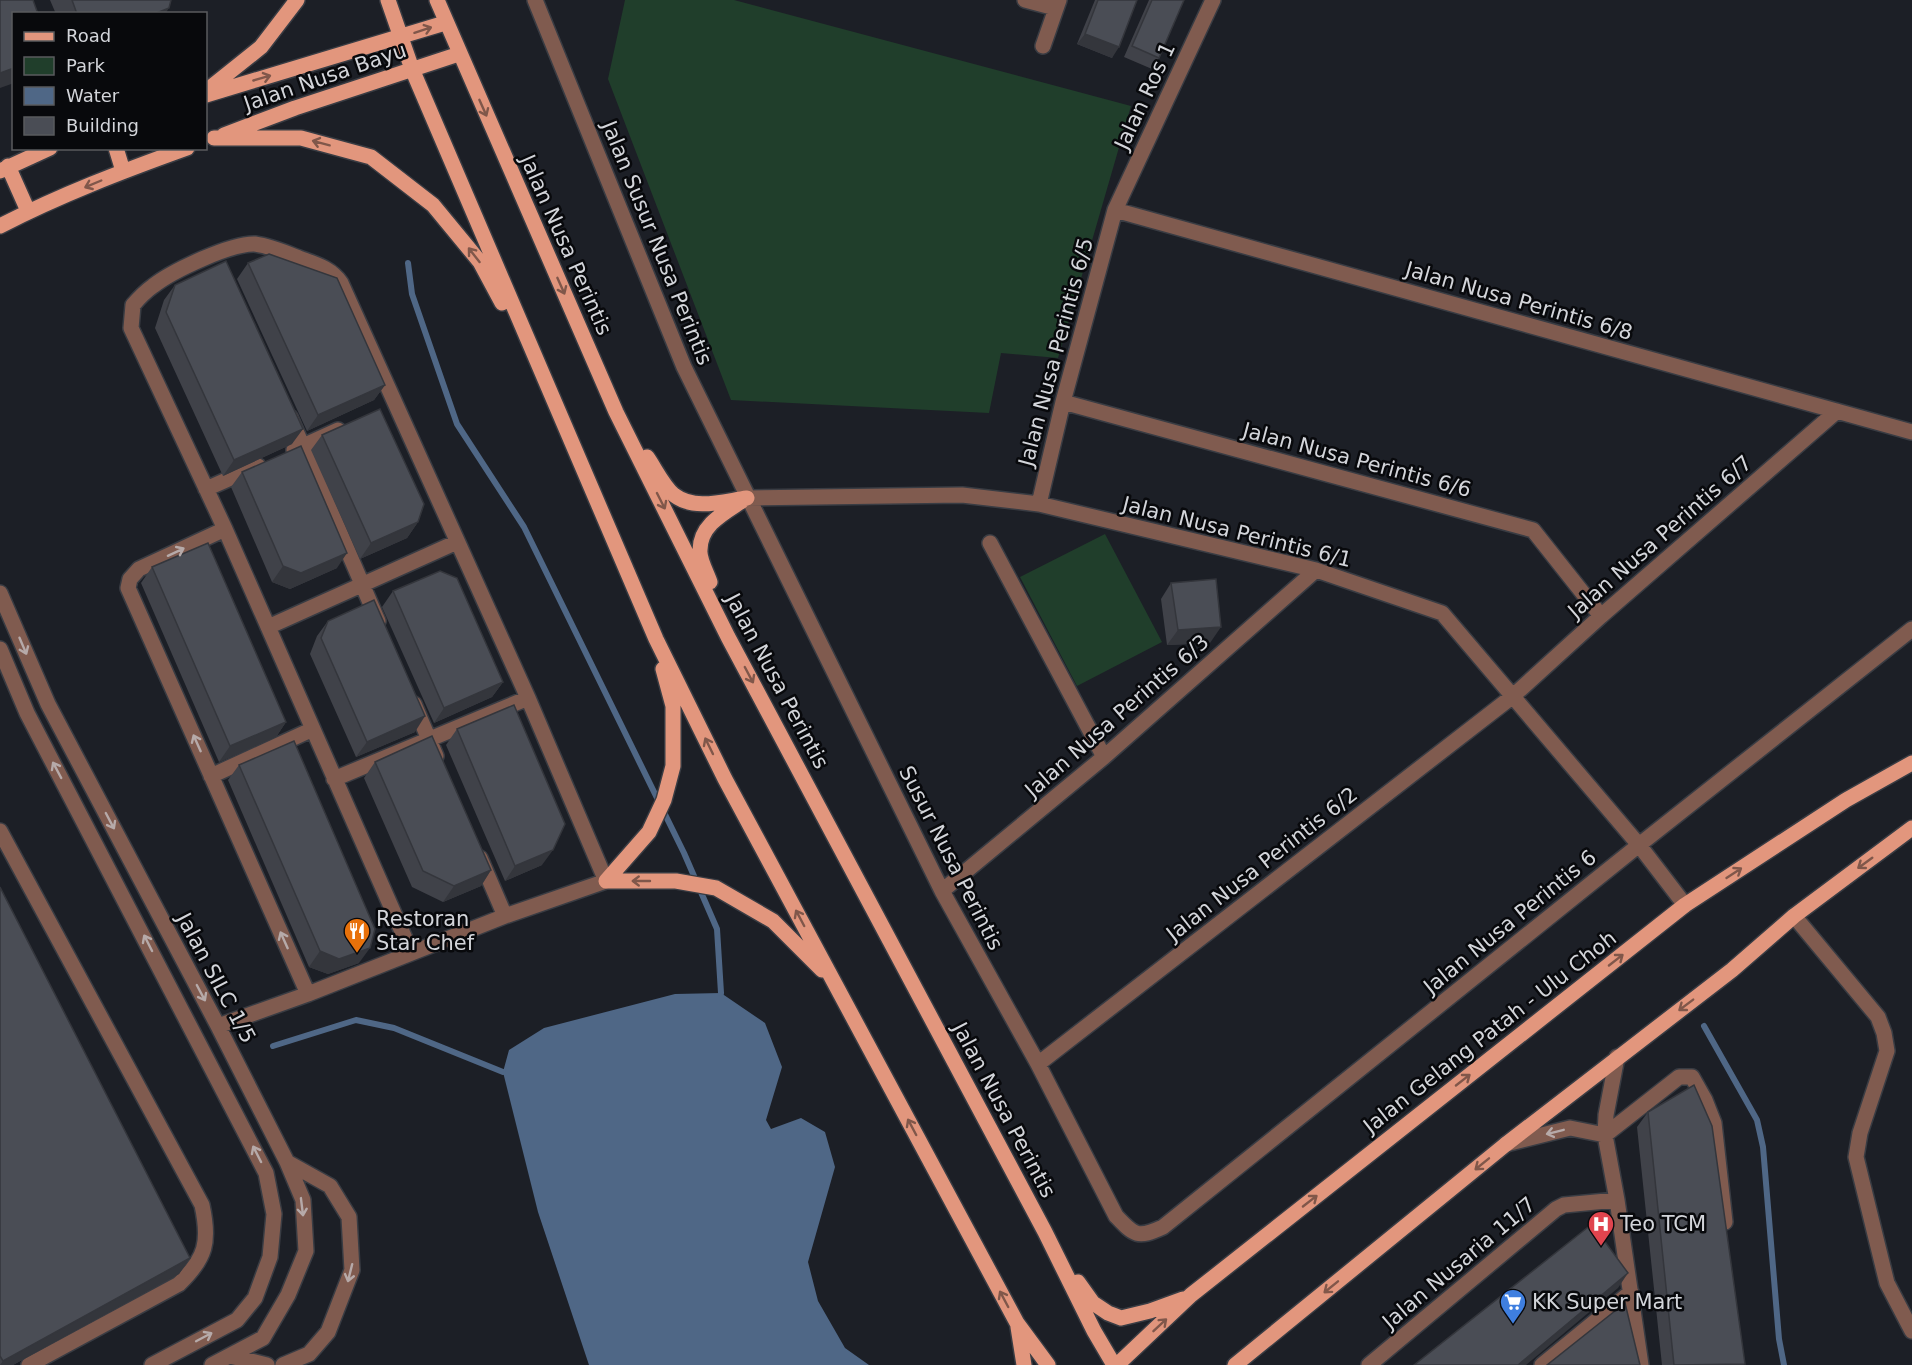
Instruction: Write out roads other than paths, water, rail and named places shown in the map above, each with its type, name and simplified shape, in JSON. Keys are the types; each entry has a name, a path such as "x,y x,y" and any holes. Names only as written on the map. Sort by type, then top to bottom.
{"main road":[{"path":"207,92 261,47 297,0"},
{"path":"388,0 412,69 656,639 725,779 1017,1323 1048,1365"},
{"name":"Jalan Nusa Perintis","path":"437,0 445,23 616,412 728,637 1045,1232 1094,1331 1115,1365"},
{"name":"Jalan Nusa Bayu","path":"207,93 445,23"},
{"name":"Jalan Nusa Bayu","path":"210,140 459,54"},
{"path":"210,140 301,138 371,157 433,205 480,262 544,379"},
{"path":"28,211 4,169 46,150"},
{"path":"117,150 123,171"},
{"path":"0,226 28,211 123,171 181,150"},
{"path":"616,412 673,494 690,503 708,504 747,498"},
{"path":"728,637 699,550 706,529 717,518 747,498"},
{"path":"606,881 649,832 664,800 673,765 673,706 656,639"},
{"name":"Jalan Gelang Patah - Ulu Choh","path":"1115,1365 1191,1295 1685,905 1846,800 1912,763"},
{"path":"1235,1365 1505,1144 1732,970 1794,916 1912,828"},
{"path":"606,881 675,881 716,888 773,921 834,982"},
{"path":"1045,1232 1093,1303 1108,1313 1121,1318 1150,1311 1191,1295"},
{"path":"1017,1323 1024,1365"}],"street":[{"name":"Jalan Susur Nusa Perintis","path":"535,0 684,367 747,498"},
{"path":"1025,0 1057,4 1043,46"},
{"name":"Jalan Ros 1","path":"1115,210 1213,0"},
{"name":"Jalan Nusa Perintis 6/5","path":"1039,504 1063,402 1115,210"},
{"name":"Jalan Nusa Perintis 6/8","path":"1115,210 1912,432"},
{"path":"218,1026 506,916 606,881 528,698 457,542 390,406 341,283 335,274 321,266 269,247 254,244 240,245 221,258 200,260 153,285 133,305 131,328 225,529 411,952"},
{"name":"Jalan Nusa Perintis 6/6","path":"1063,402 1533,530 1601,616"},
{"path":"284,403 385,636"},
{"name":"Jalan Nusa Perintis 6/7","path":"1513,696 1601,616 1837,411"},
{"path":"206,489 354,423"},
{"name":"Jalan Nusa Perintis 6/1","path":"747,498 962,495 1039,504 1316,570 1442,613 1639,845 1685,905"},
{"name":"Susur Nusa Perintis","path":"747,498 942,891 1038,1064 1116,1216 1131,1231"},
{"path":"225,529 139,569 130,579 128,588 308,993"},
{"path":"268,627 457,542"},
{"path":"990,543 1104,757"},
{"name":"Jalan Nusa Perintis 6/3","path":"942,891 1104,757 1316,570"},
{"name":"Jalan SILC 1/5","path":"0,593 48,704 218,1026 303,1200 306,1251 288,1295 263,1338 212,1365"},
{"name":"Jalan Nusa Perintis 6","path":"1131,1231 1146,1235 1163,1227 1912,629"},
{"name":"Jalan SILC 1/5","path":"0,649 27,713 266,1173 274,1214 270,1257 255,1298 237,1320 152,1365"},
{"path":"407,688 443,770"},
{"name":"Jalan Nusa Perintis 6/2","path":"1038,1064 1513,696"},
{"path":"334,778 528,698"},
{"path":"211,776 313,729"},
{"path":"0,831 202,1205 206,1225 205,1248 195,1268 178,1284 29,1365"},
{"path":"474,843 506,916"},
{"path":"1794,916 1878,1017 1884,1033 1887,1051 1860,1133 1856,1157 1887,1283 1912,1331"},
{"path":"1617,1058 1606,1115 1605,1135 1617,1200 1641,1365"},
{"path":"1505,1144 1570,1128 1605,1135 1679,1077 1692,1077 1705,1100 1714,1123 1727,1238"},
{"path":"283,1365 309,1354 328,1332 352,1270 349,1217 330,1186 286,1162"},
{"name":"Jalan Nusaria 11/7","path":"1369,1365 1556,1209 1564,1205 1617,1200"},
{"path":"1542,1365 1631,1292"},
{"path":"230,1356 267,1365"}],"water":[{"path":"721,993 765,1023 782,1067 766,1120 771,1129 801,1118 825,1132 835,1167 808,1262 818,1301 845,1348 869,1365 589,1365 538,1212 503,1072 509,1050 544,1028 675,994"}],"waterway":[{"path":"408,263 412,294 457,424 524,527 684,853 717,929 721,993"},
{"path":"273,1046 356,1020 394,1028 503,1072"},
{"path":"1704,1026 1757,1120 1763,1147 1779,1339 1784,1365"}],"place":[{"name":"Restoran Star Chef","path":"357,954"},
{"name":"Teo TCM","path":"1601,1247"},
{"name":"KK Super Mart","path":"1513,1325"}]}
